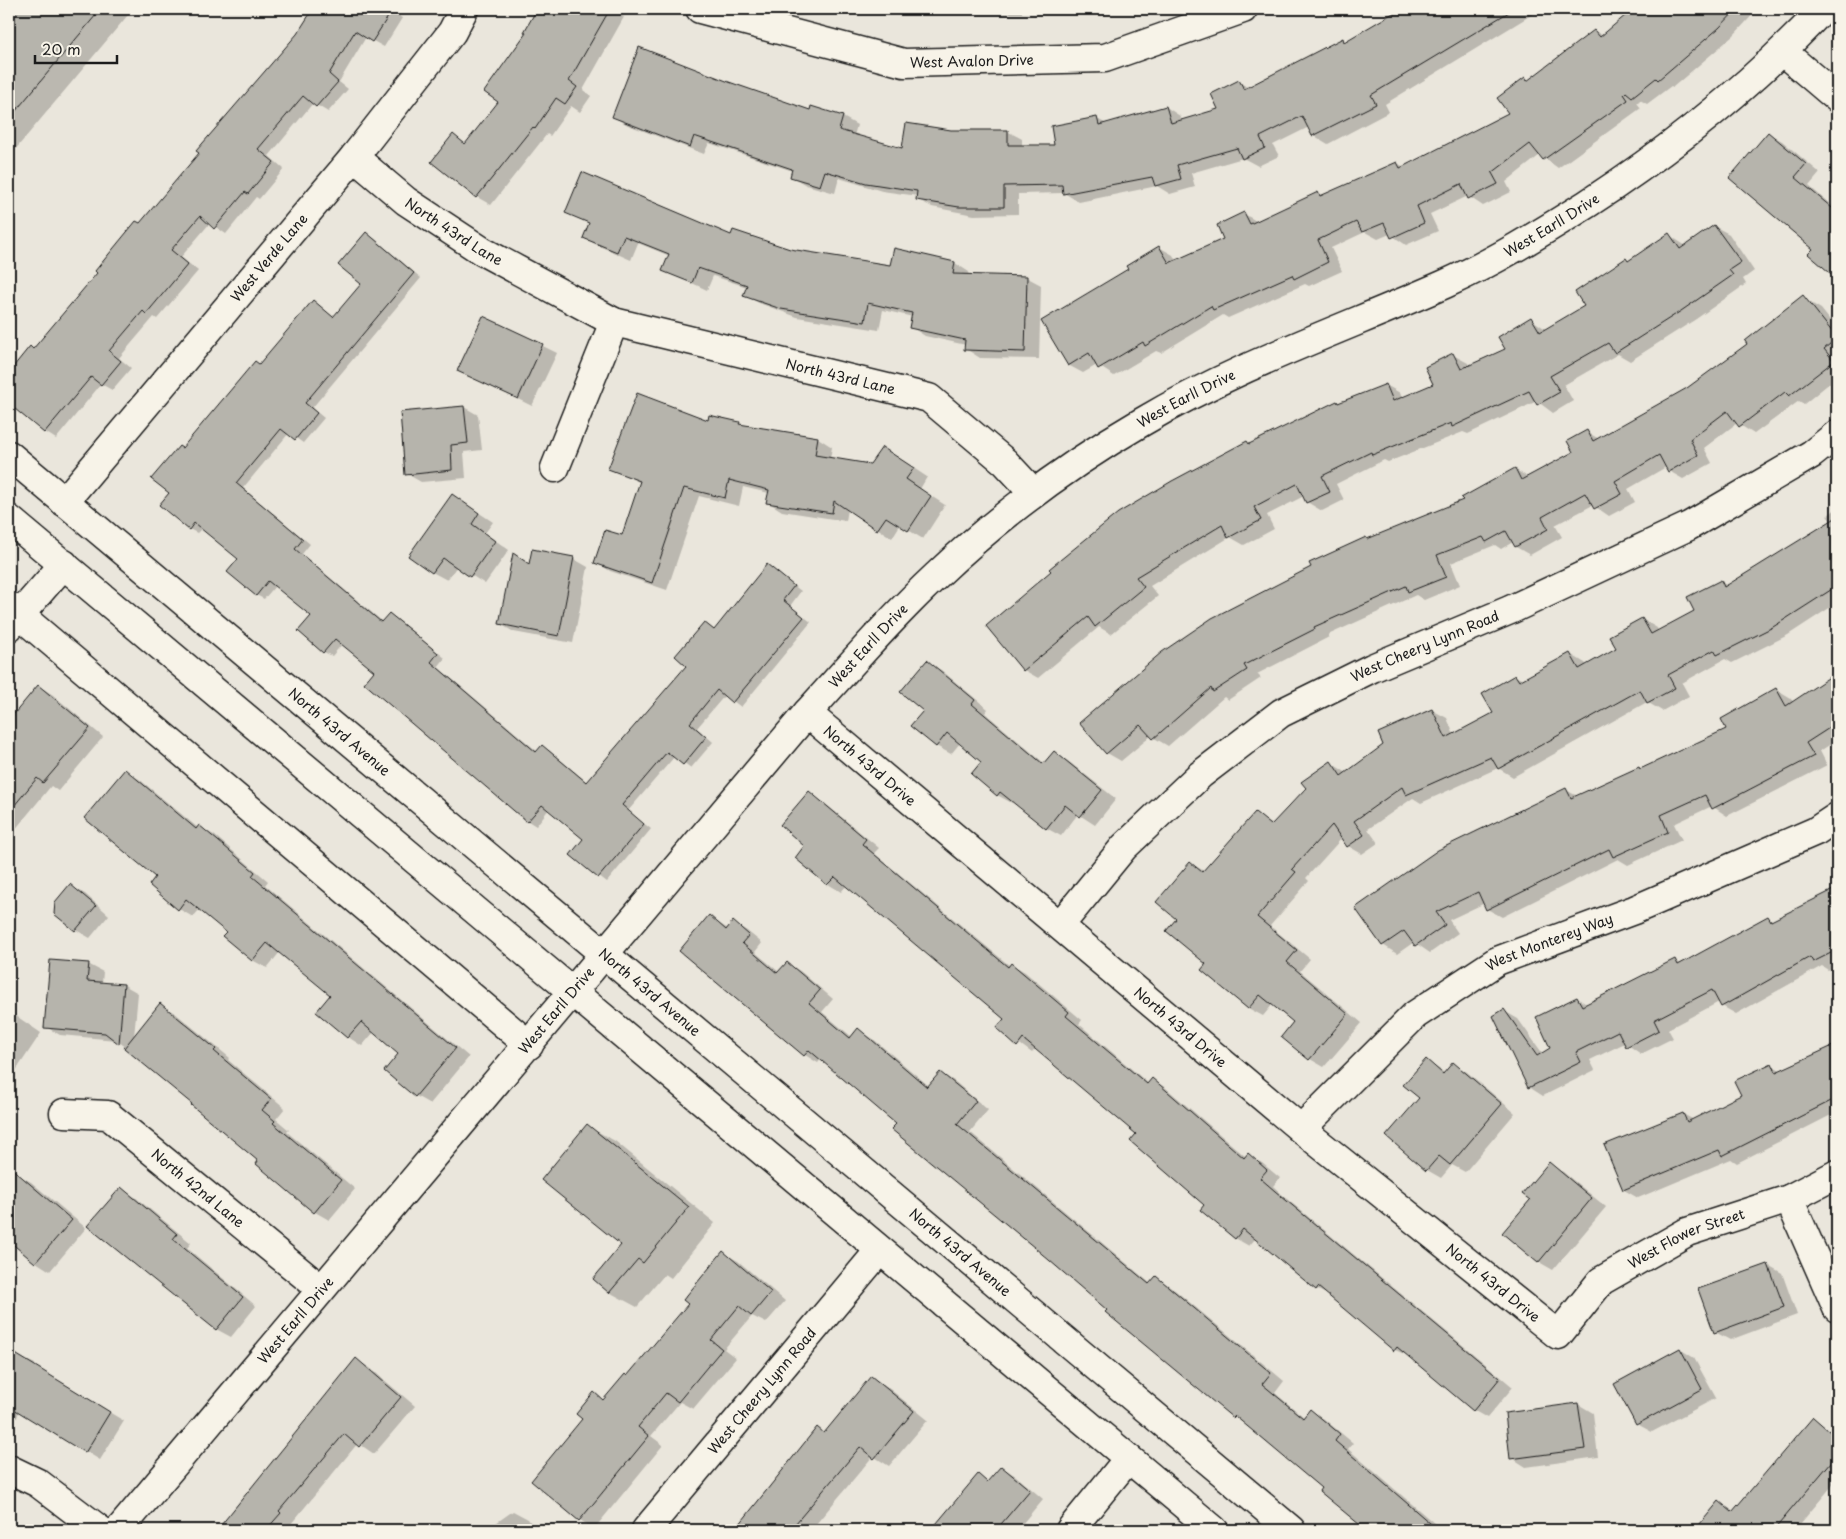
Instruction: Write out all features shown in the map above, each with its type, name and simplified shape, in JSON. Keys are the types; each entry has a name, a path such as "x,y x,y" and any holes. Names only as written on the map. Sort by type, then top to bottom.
{"street":[{"name":"West Verde Lane","path":"64,502 354,156 452,32 464,9"},
{"name":"West Avalon Drive","path":"700,9 904,63 1105,58 1242,9"},
{"name":"West Earll Drive","path":"119,1530 807,713 889,622 972,542 1034,493 1087,456 1144,420 1280,352 1447,283 1538,235 1662,154 1783,52 1823,9"},
{"path":"1783,52 1837,98"},
{"name":"North 43rd Lane","path":"354,156 406,201 482,252 614,322 929,398 1005,462 1034,493"},
{"path":"555,468 614,322"},
{"name":"West Cheery Lynn Road","path":"1061,924 1124,847 1200,775 1281,713 1372,668 1510,610 1689,526 1812,454 1837,434"},
{"name":"North 43rd Avenue","path":"9,455 1291,1530"},
{"path":"9,519 572,994 758,1147 879,1251 1214,1530"},
{"path":"64,564 12,616 529,1045"},
{"name":"North 43rd Drive","path":"807,713 1061,924 1301,1129 1558,1334"},
{"name":"West Monterey Way","path":"1301,1129 1415,1015 1497,961 1634,910 1816,831 1837,817"},
{"name":"North 42nd Lane","path":"64,1113 108,1115 321,1289"},
{"name":"West Flower Street","path":"1558,1334 1601,1281 1687,1232 1788,1199 1837,1174"},
{"path":"1788,1199 1837,1308"},
{"name":"West Cheery Lynn Road","path":"646,1530 879,1251"},
{"path":"1070,1530 1128,1459"},
{"path":"9,1469 38,1483 100,1530"}],"building":[{"path":"9,9 101,9 9,119"},
{"path":"313,9 393,9 372,42 355,31 329,74 338,82 316,107 303,96 258,149 274,162 248,194 245,192 214,229 200,216 171,250 188,264 146,314 143,311 109,351 121,361 101,385 91,377 44,433 9,404 9,372 30,346 33,349 97,273 95,271 136,221 140,223 199,153 196,151 297,34"},
{"path":"537,9 610,9 569,81 577,87 565,104 556,98 535,129 533,127 476,198 431,162 453,134 465,144 498,102 484,92 526,33 524,32"},
{"path":"1400,9 1514,9 1371,95 1376,104 1312,136 1302,116 1260,137 1265,148 1242,159 1237,148 1177,165 1181,179 1155,186 1152,177 1063,194 1062,185 1004,186 1004,207 959,207 916,200 917,191 866,183 825,171 820,186 790,177 792,169 694,136 690,147 612,117 639,47 729,82 810,110 811,106 843,116 839,130 902,148 906,123 951,130 1008,130 1008,145 1054,145 1051,126 1097,117 1099,125 1166,106 1171,123 1218,109 1211,94 1239,80 1244,89 1343,38 1344,42"},
{"path":"1633,9 1737,9 1719,28 1658,80 1656,78 1632,97 1626,92 1624,94 1628,100 1543,160 1530,144 1492,173 1498,184 1468,199 1461,184 1417,206 1424,223 1391,238 1384,223 1362,232 1356,222 1318,240 1328,262 1294,279 1292,275 1213,310 1211,306 1145,346 1143,342 1098,369 1089,353 1068,366 1041,321 1128,269 1126,266 1159,246 1169,263 1223,239 1217,225 1244,212 1250,224 1318,192 1320,196 1397,162 1400,168 1508,113 1497,98 1525,77 1527,81 1594,30 1600,37"},
{"path":"1768,132 1806,164 1795,177 1837,212 1837,279 1808,254 1813,249 1729,178"},
{"path":"582,172 731,235 733,230 790,249 890,265 894,248 955,262 953,274 1027,276 1025,352 964,350 965,340 909,328 912,313 868,303 865,322 781,309 743,296 747,285 698,268 692,283 662,271 669,254 624,236 617,252 583,238 589,223 565,213"},
{"path":"1714,225 1741,262 1729,270 1733,275 1615,353 1608,343 1550,376 1560,392 1537,405 1529,391 1452,427 1451,423 1372,455 1371,452 1322,476 1330,492 1306,503 1297,484 1254,507 1261,520 1228,538 1222,525 1136,577 1144,587 1095,627 1088,617 1023,671 986,626 1051,571 1049,569 1118,513 1172,481 1247,441 1249,444 1337,401 1338,403 1386,384 1393,401 1433,384 1425,367 1453,353 1461,369 1505,349 1498,337 1531,317 1540,332 1584,306 1575,292 1626,258 1628,261 1669,233 1680,249"},
{"path":"366,232 414,273 305,403 317,413 295,440 281,429 236,483 303,539 295,549 381,622 389,613 438,653 431,662 536,752 542,745 586,782 686,666 675,656 704,622 714,630 767,564 794,586 783,600 804,617 732,703 717,690 690,723 706,737 683,765 667,752 622,805 644,824 598,878 570,855 583,839 542,805 527,822 364,683 374,671 335,639 323,653 298,631 311,616 268,581 256,596 227,572 238,559 194,523 189,530 159,505 169,493 151,479 179,446 182,448 255,361 259,364 313,300 333,317 361,284 338,265"},
{"path":"1803,295 1837,338 1824,349 1834,361 1789,396 1785,392 1739,427 1727,411 1690,439 1698,455 1668,472 1659,455 1615,481 1622,494 1594,509 1585,493 1542,517 1548,529 1515,547 1506,531 1486,542 1483,537 1437,555 1446,577 1408,592 1406,586 1314,627 1315,629 1244,665 1247,670 1213,692 1211,688 1153,739 1140,725 1106,754 1079,723 1162,652 1212,618 1311,567 1309,563 1366,537 1367,539 1463,500 1461,498 1515,468 1521,480 1573,452 1567,441 1587,430 1593,441 1687,388 1747,344 1745,341"},
{"path":"483,316 543,344 518,399 457,371"},
{"path":"637,393 708,420 709,415 740,422 739,424 818,437 815,455 870,464 882,447 914,468 906,479 931,496 908,531 886,517 877,530 834,501 832,513 766,503 769,490 729,480 725,498 684,488 652,583 594,563 605,530 622,535 640,481 608,469"},
{"path":"464,406 468,443 451,445 452,470 405,475 400,412"},
{"path":"452,494 479,513 472,524 495,541 470,577 443,558 432,573 408,556"},
{"path":"1837,517 1837,586 1773,627 1717,655 1714,650 1668,675 1675,688 1647,703 1640,690 1498,769 1491,757 1406,795 1402,787 1354,821 1364,835 1347,847 1332,825 1292,869 1296,872 1257,917 1297,950 1287,962 1348,1014 1309,1060 1281,1037 1293,1022 1260,995 1248,1009 1201,970 1206,964 1166,931 1176,919 1156,902 1190,862 1202,872 1255,812 1271,825 1306,788 1301,782 1331,761 1341,776 1383,745 1378,733 1432,709 1446,738 1493,713 1482,694 1515,675 1519,681 1570,653 1579,669 1616,648 1609,636 1642,618 1651,634 1694,611 1687,597 1721,580 1724,587"},
{"path":"532,549 574,557 559,636 499,624 513,553 529,564"},
{"path":"927,660 975,700 972,704 1043,764 1054,751 1102,790 1080,817 1065,805 1046,829 1000,792 997,796 971,774 981,762 947,733 936,747 910,726 923,711 900,692"},
{"path":"1837,672 1837,723 1806,743 1814,756 1712,809 1705,795 1661,815 1668,832 1613,857 1609,849 1486,910 1478,892 1436,912 1445,925 1415,946 1404,931 1382,946 1355,908 1438,850 1566,788 1571,798 1639,767 1640,769 1726,729 1721,719 1776,688 1786,706"},
{"path":"38,685 90,728 43,783 37,778 9,812 9,720"},
{"path":"125,769 196,829 199,825 255,872 252,876 456,1048 415,1097 384,1071 398,1054 361,1022 347,1038 316,1012 330,995 267,943 252,961 222,936 226,932 186,899 178,910 149,885 155,877 84,818"},
{"path":"809,791 866,839 862,844 1008,967 1011,963 1069,1012 1066,1016 1147,1084 1152,1078 1244,1158 1248,1153 1267,1170 1260,1178 1500,1378 1473,1411 1397,1347 1394,1351 1318,1287 1316,1290 1243,1229 1235,1239 1200,1210 1204,1205 1130,1141 1136,1134 1023,1039 1017,1047 996,1028 1004,1019 835,877 827,885 795,858 804,846 780,825"},
{"path":"70,884 96,906 75,931 54,914 55,902"},
{"path":"1837,888 1837,950 1813,962 1810,957 1721,1007 1712,990 1654,1020 1659,1030 1626,1047 1618,1031 1576,1052 1581,1062 1528,1088 1493,1016 1504,1009 1537,1056 1550,1048 1536,1017 1577,997 1582,1006 1675,959 1678,965 1768,916 1771,921"},
{"path":"709,915 726,930 733,921 749,935 742,943 777,973 787,962 820,990 809,1003 850,1038 858,1028 927,1087 940,1072 976,1101 957,1124 1149,1284 1156,1276 1271,1373 1262,1384 1303,1418 1310,1409 1340,1434 1335,1441 1438,1530 1366,1530 1319,1491 1321,1488 1235,1416 1233,1418 1105,1312 1107,1310 1035,1248 891,1129 896,1124 809,1050 804,1056 679,951"},
{"path":"50,960 89,963 87,981 124,984 119,1044 105,1033 44,1028"},
{"path":"160,1003 216,1049 214,1051 271,1099 262,1110 275,1121 273,1123 341,1180 314,1213 256,1164 258,1161 124,1048"},
{"path":"1837,1044 1837,1098 1722,1156 1719,1150 1623,1190 1604,1145 1683,1113 1687,1122 1741,1095 1734,1081 1772,1063 1776,1072"},
{"path":"1426,1059 1443,1074 1453,1062 1502,1104 1450,1165 1439,1156 1426,1171 1386,1136 1419,1098 1403,1085"},
{"path":"587,1124 689,1207 643,1263 638,1259 609,1293 593,1279 621,1245 541,1180"},
{"path":"1549,1162 1592,1198 1538,1263 1502,1233 1530,1200 1522,1194"},
{"path":"9,1166 72,1220 35,1263 9,1241"},
{"path":"121,1187 177,1234 173,1239 243,1297 216,1330 87,1226"},
{"path":"723,1251 771,1292 751,1316 739,1306 711,1340 722,1349 678,1402 666,1393 638,1427 649,1436 579,1521 531,1481 582,1419 576,1414 594,1392 603,1400 625,1374 627,1376 688,1304 683,1300"},
{"path":"1768,1264 1784,1307 1714,1333 1698,1289"},
{"path":"1680,1348 1702,1389 1636,1425 1614,1384"},
{"path":"9,1350 110,1412 85,1453 9,1406"},
{"path":"356,1358 401,1397 359,1447 344,1434 279,1511 281,1513 266,1530 217,1530"},
{"path":"871,1376 914,1411 874,1459 860,1447 790,1530 735,1530 817,1427 824,1433"},
{"path":"1578,1403 1585,1449 1510,1459 1505,1413"},
{"path":"1813,1417 1837,1438 1837,1455 1774,1530 1695,1530 1719,1501 1732,1512"},
{"path":"1001,1466 1030,1490 996,1530 931,1530 978,1474 987,1482"}]}
